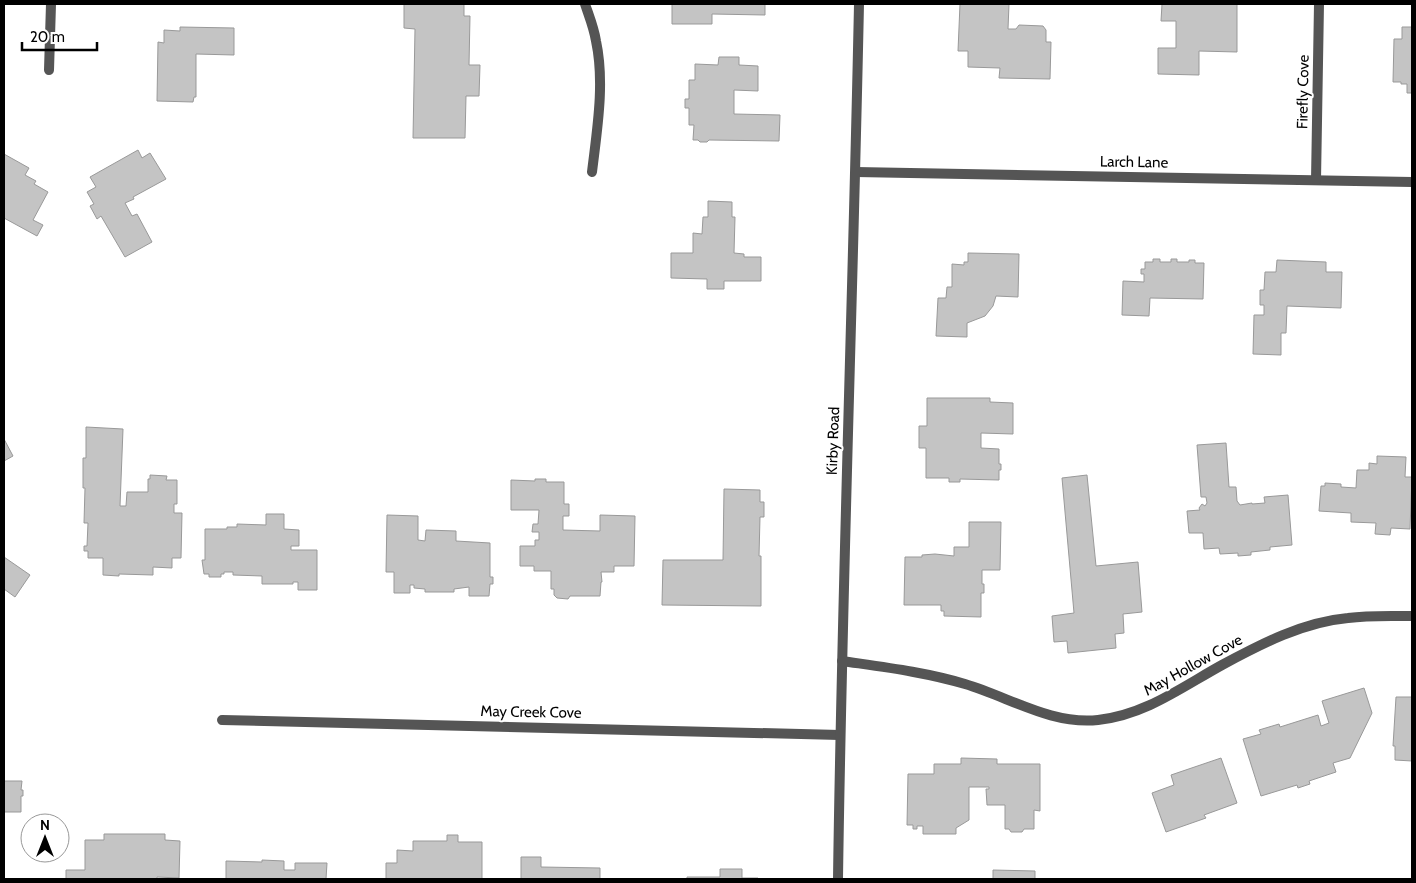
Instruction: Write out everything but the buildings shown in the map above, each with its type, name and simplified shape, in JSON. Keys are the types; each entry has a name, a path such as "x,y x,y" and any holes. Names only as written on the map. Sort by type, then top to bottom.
{"street":[{"path":"49,70 51,4"},
{"path":"585,4 596,41 600,67 597,134 592,172"},
{"name":"Kirby Road","path":"838,879 859,4"},
{"name":"Firefly Cove","path":"1316,180 1319,4"},
{"name":"Larch Lane","path":"856,172 1412,182"},
{"name":"May Hollow Cove","path":"842,661 890,668 966,684 1043,713 1071,720 1098,720 1144,708 1180,691 1220,666 1283,634 1307,626 1346,618 1412,616"},
{"name":"May Creek Cove","path":"222,720 840,734"}]}
